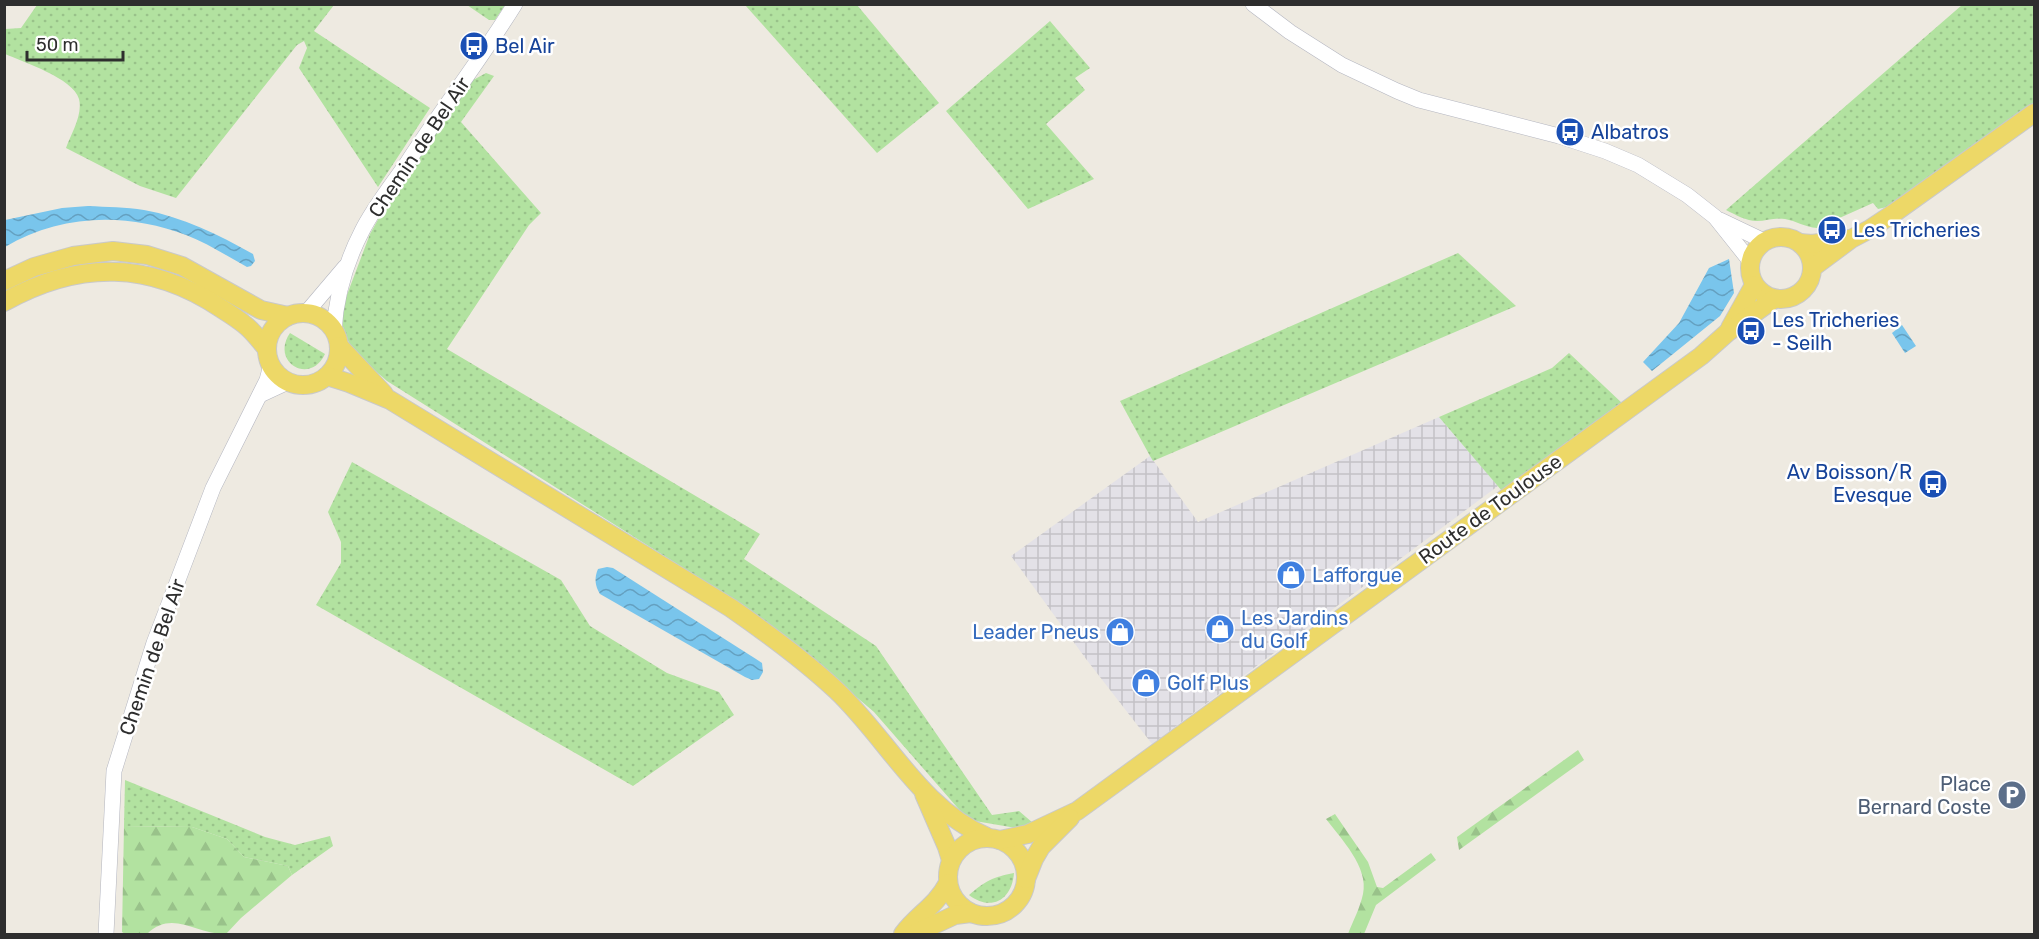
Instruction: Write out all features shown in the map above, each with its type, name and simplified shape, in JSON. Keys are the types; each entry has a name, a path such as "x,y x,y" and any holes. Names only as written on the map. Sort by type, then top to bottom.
{"main road":[{"path":"1812,268 1851,238 1894,213 2034,113"},
{"path":"1800,243 1809,254 1812,268 1808,284 1799,294 1785,300 1774,299 1763,294 1754,285 1749,274 1750,261 1755,250 1764,241 1776,237 1788,237 1800,243 1812,244 1851,238"},
{"path":"4,281 34,267 73,256 113,251 147,255 182,266 261,310 322,319 390,400"},
{"path":"4,302 41,284 78,274 115,271 172,281 208,300 246,325 269,357 277,374 288,382 304,385 320,381 327,376 336,362 337,339"},
{"name":"Route de Toulouse","path":"1728,332 1754,285"},
{"name":"Route de Toulouse","path":"1026,879 1041,847 1077,811 1694,361 1728,332 1774,299"},
{"path":"269,357 268,341 275,326 297,315"},
{"path":"327,376 390,400 686,579 768,634 837,691 919,785 954,820 1007,843 1019,855 1026,871 1023,891 1017,902 1004,912 988,916 971,913 955,915 914,934"},
{"path":"919,785 951,860"},
{"name":"Route de Toulouse","path":"993,838 1028,834 1077,811"},
{"path":"971,913 953,898 948,883 948,868 955,854 965,844 993,838"},
{"path":"903,934 942,895 948,883"}],"street":[{"name":"Chemin de Bel Air","path":"337,339 335,311 348,262 362,230 515,4"},
{"path":"1253,4 1290,32 1368,79 1419,100 1559,136 1605,151 1655,174 1715,217 1764,241"},
{"path":"1715,217 1750,261"},
{"name":"Chemin de Bel Air","path":"297,315 348,262"},
{"name":"Chemin de Bel Air","path":"106,934 114,771 154,643 209,499 267,380 269,357"},
{"path":"260,394 288,382"}],"shaded area":[{"path":"1439,417 1498,486 1152,744 1011,556 1150,456 1198,522"}],"green space":[{"path":"37,5 334,5 314,31 430,108 378,187 299,68 307,48 304,41 297,45 176,198 140,186 66,148 76,124 80,105 75,91 58,78 5,54 5,29 21,28"},
{"path":"467,5 505,5 495,20 489,20"},
{"path":"745,5 857,5 939,103 877,153"},
{"path":"1962,5 2034,5 2034,104 1896,205 1878,209 1873,203 1817,228 1781,219 1749,220 1726,210"},
{"path":"1050,21 1090,68 1075,78 1085,90 1046,124 1094,179 1028,209 946,111"},
{"path":"486,73 494,76 461,122 541,213 529,225 447,349 760,534 744,559 876,646 992,815 1019,811 1033,823 1016,828 975,821 963,814 874,712 793,643 723,593 387,381 361,358 348,342 342,321 342,308 370,234 395,189 469,79 475,79"},
{"path":"1458,253 1516,306 1153,461 1120,401"},
{"path":"290,333 325,354 318,363 310,368 302,369 288,361 285,344"},
{"path":"1569,353 1623,404 1502,491 1439,417 1552,368"},
{"path":"352,462 561,580 590,626 667,673 719,692 734,715 633,786 316,605 341,563 341,542 328,512"},
{"path":"1578,750 1584,760 1459,850 1457,837"},
{"path":"125,780 265,837 295,845 330,836 333,846 292,875 288,866 244,857 227,839 192,827 124,826"},
{"path":"1335,814 1368,862 1377,887 1383,888 1431,853 1436,860 1376,905 1364,934 1348,934 1360,904 1364,884 1358,864 1346,844 1326,819"},
{"path":"124,826 192,827 227,839 244,857 288,866 292,875 241,918 226,934 176,923 157,927 147,934 125,934 122,932"},
{"path":"1014,873 1009,890 999,900 985,903 969,895 990,880"}],"water":[{"path":"88,206 137,209 173,217 240,247 253,254 255,261 247,267 186,235 140,223 117,220 94,220 48,228 5,247 5,220 62,208"},
{"path":"1729,259 1734,293 1720,316 1652,371 1643,362 1679,323 1709,268"},
{"path":"1902,325 1916,346 1905,353 1892,333"},
{"path":"613,568 762,663 763,672 759,679 752,680 745,677 600,594 596,582 597,572 598,569"}],"place":[{"name":"Bel Air","path":"474,46"},
{"name":"Albatros","path":"1570,132"},
{"name":"Les Tricheries","path":"1832,230"},
{"name":"Les Tricheries - Seilh","path":"1751,331"},
{"name":"Av Boisson/R Evesque","path":"1933,484"},
{"name":"Lafforgue","path":"1291,575"},
{"name":"Les Jardins du Golf","path":"1220,629"},
{"name":"Leader Pneus","path":"1120,632"},
{"name":"Golf Plus","path":"1146,683"},
{"name":"Place Bernard Coste","path":"2012,795"}]}
